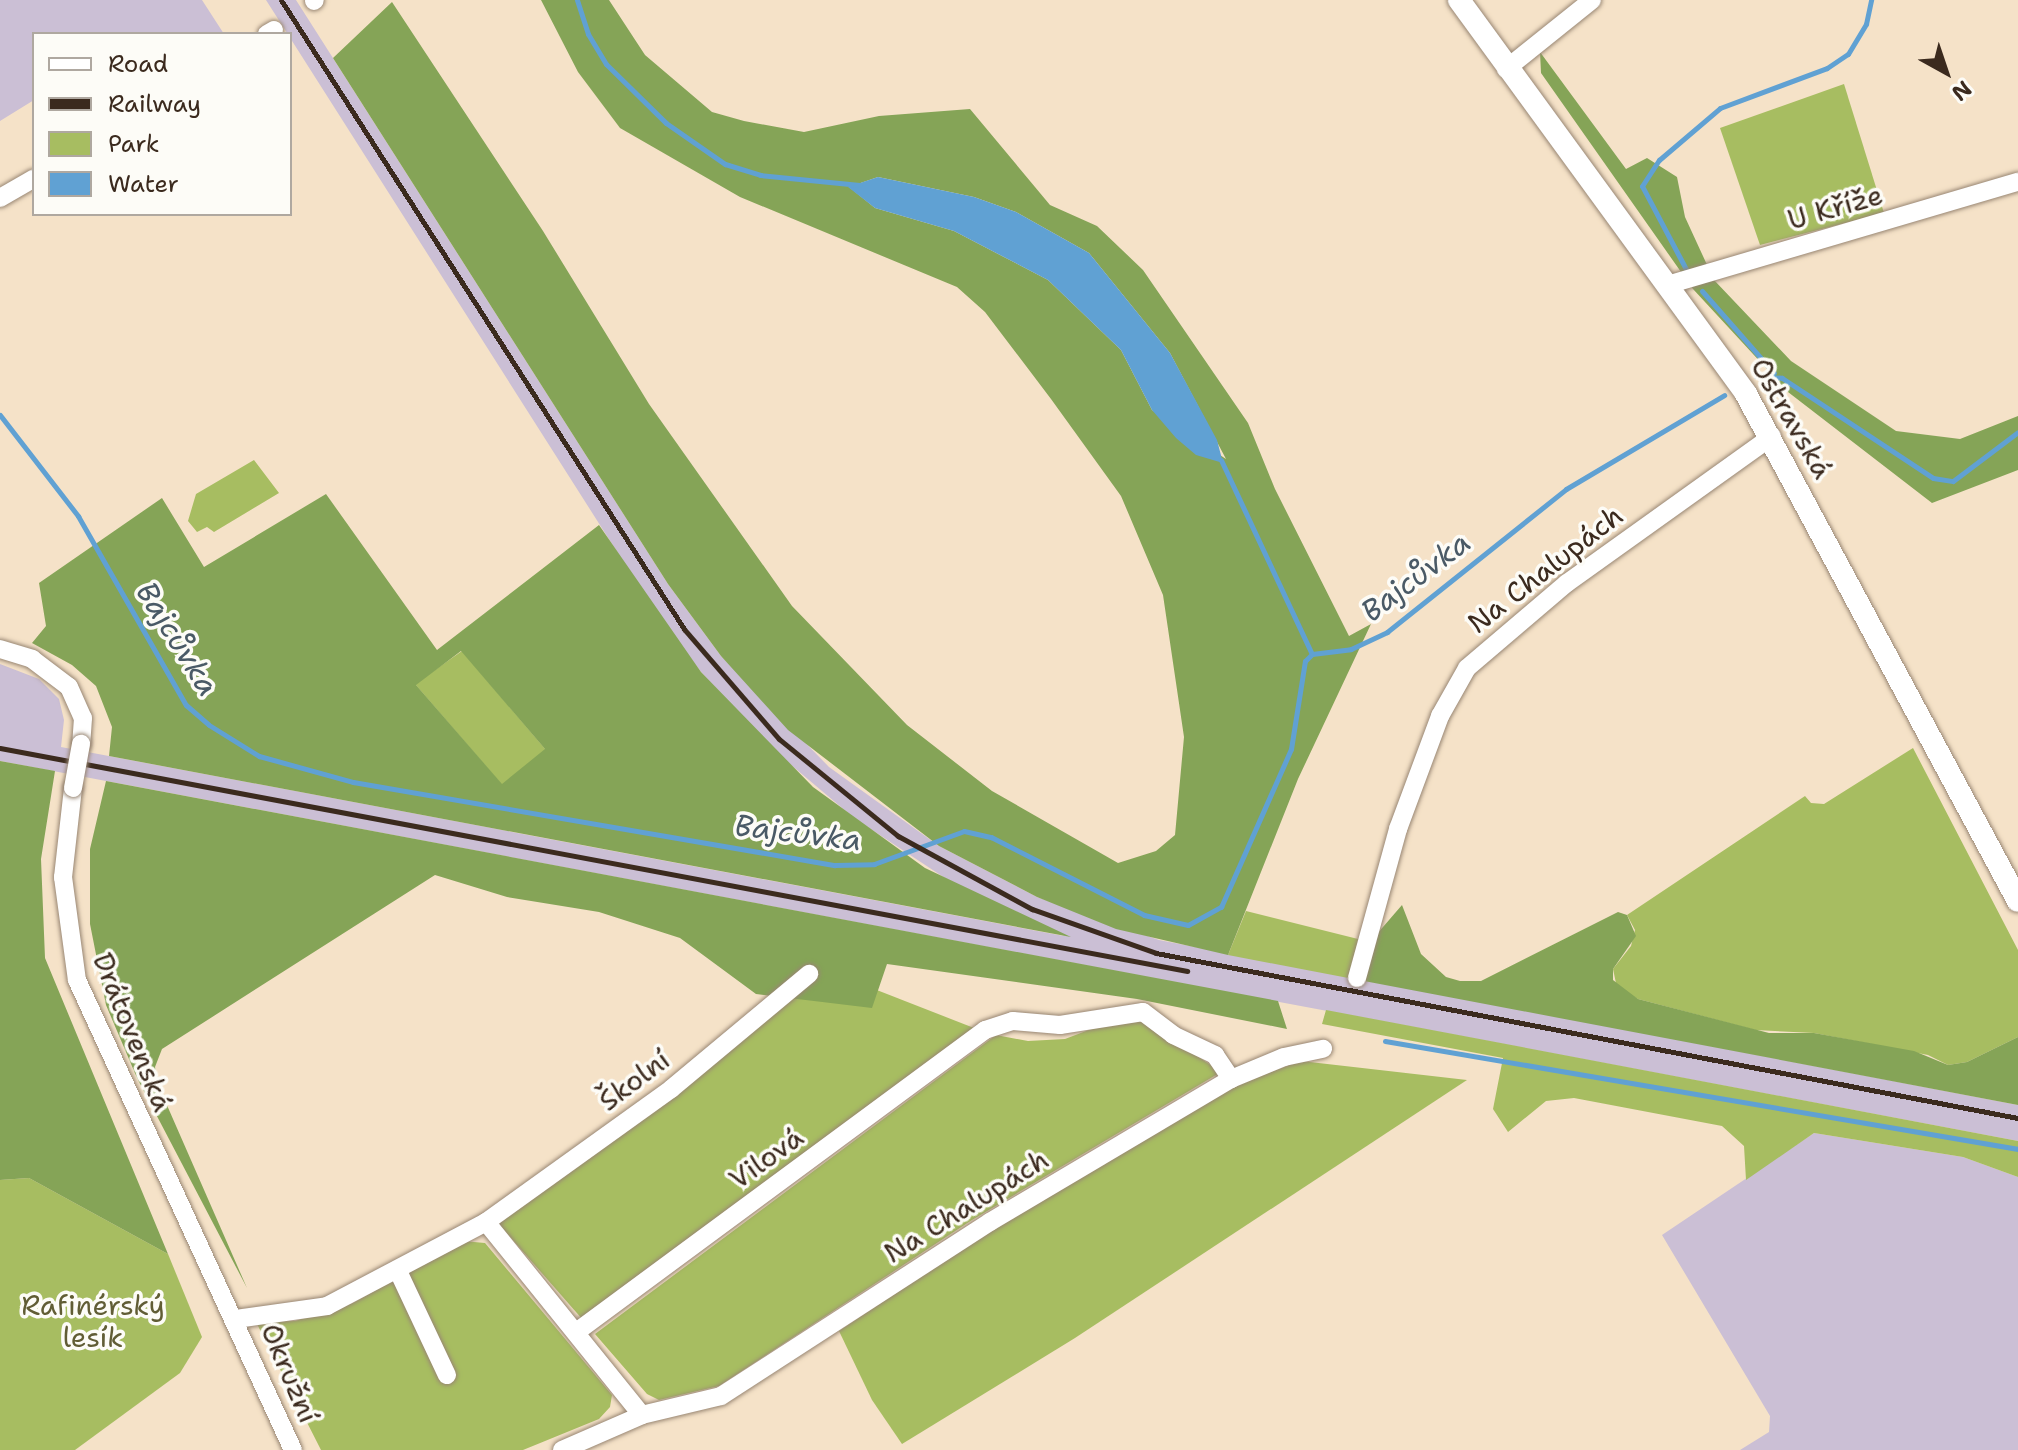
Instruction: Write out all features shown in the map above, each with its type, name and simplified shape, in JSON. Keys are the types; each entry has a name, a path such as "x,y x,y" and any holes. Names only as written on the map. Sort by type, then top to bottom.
{"main road":[{"name":"Ostravská","path":"1459,0 1506,69 1667,285 1772,436 2018,901"}],"street":[{"path":"1506,69 1592,0"},
{"path":"0,198 32,179"},
{"name":"U Kříže","path":"1667,285 2018,182"},
{"name":"Na Chalupách","path":"1357,978 1398,829 1440,716 1467,668 1567,583 1772,436"},
{"name":"Drátovenská","path":"0,649 32,659 69,687 83,718 63,877 77,980 134,1112 236,1319"},
{"name":"Školní","path":"236,1319 309,1311 398,1271 486,1222 671,1089 809,974"},
{"name":"Vilová","path":"579,1330 985,1030 1013,1021 1060,1025 1143,1012 1173,1035 1215,1055 1231,1079"},
{"name":"Na Chalupách","path":"562,1450 642,1415 721,1396 990,1222 1231,1079 1284,1057 1323,1049"},
{"path":"486,1222 579,1330 642,1415"},
{"path":"398,1271 447,1375"},
{"name":"Okružní","path":"236,1319 293,1450"}],"shaded area":[{"path":"0,0 202,0 223,32 32,32 32,101 0,121"},
{"path":"266,0 296,0 668,584 721,656 829,767 939,846 1037,897 1159,940 2018,1105 2018,1141 0,761 0,664 39,679 59,699 64,720 61,747 1064,936 954,884 854,818 771,748 701,672 647,599 292,41 292,32 286,32"},
{"path":"1814,1133 1963,1157 2018,1177 2018,1450 1740,1450 1769,1432 1770,1416 1662,1235"}],"green space":[{"path":"541,0 609,0 645,55 712,112 744,121 804,132 879,116 970,109 1050,205 1097,226 1143,270 1248,423 1275,489 1349,636 1371,624 1298,779 1228,955 1116,929 1037,897 939,846 788,730 721,656 668,584 333,58 392,2 543,231 649,404 792,606 907,725 992,791 1118,863 1156,851 1175,835 1184,737 1163,595 1121,496 1051,399 985,312 957,287 740,197 620,128 578,72","holes":["878,177 974,197 1016,212 1089,253 1170,353 1226,459 1152,410 1121,350 1048,280 954,231 875,208 849,187"]},
{"path":"1540,52 1626,169 1647,158 1677,177 1685,217 1714,280 1791,361 1896,431 1960,439 2018,416 2018,470 1932,503 1788,392 1693,289 1541,73"},
{"path":"1844,84 1884,213 1760,245 1720,128"},
{"path":"254,460 279,493 214,532 207,527 197,532 188,521 196,494"},
{"path":"326,494 437,650 599,525 701,672 813,787 925,868 1071,937 109,756 112,727 96,686 72,665 32,643 46,626 39,583 162,498 204,567","holes":["461,651 545,749 502,784 416,685"]},
{"path":"462,651 546,750 502,785 415,684"},
{"path":"1913,748 2018,950 2018,1037 1967,1062 1948,1065 1928,1055 1814,1033 1755,1030 1638,999 1617,988 1613,969 1631,946 1635,930 1627,915 1805,796 1811,803 1824,804"},
{"path":"0,761 55,771 41,859 45,958 168,1254 29,1178 0,1180"},
{"path":"106,781 1278,1001 1287,1029 1137,999 887,964 872,1008 756,994 680,938 599,912 507,897 435,875 162,1049 155,1067 159,1087 247,1288 137,1078 106,1005 90,924 90,849"},
{"path":"1402,905 1421,954 1446,977 1460,981 1481,981 1618,912 1627,915 1636,936 1613,969 1613,980 1638,999 1769,1033 1814,1033 1914,1051 1948,1065 1967,1062 2018,1037 2018,1105 1364,981 1370,942"},
{"path":"1246,911 1370,942 1364,981 1228,955"},
{"path":"823,969 974,1028 583,1320 497,1222"},
{"path":"1326,1010 2018,1141 2018,1177 1963,1157 1814,1133 1746,1180 1744,1146 1722,1126 1574,1098 1546,1101 1508,1132 1493,1109 1503,1058 1322,1024"},
{"path":"1128,1015 1139,1017 1221,1072 972,1220 719,1386 659,1400 647,1394 595,1334 996,1035 1028,1041 1065,1039"},
{"path":"1301,1061 1467,1080 1075,1338 902,1444 872,1400 839,1331 977,1239 1227,1088"},
{"name":"Rafinérský lesík","path":"29,1178 168,1254 202,1337 180,1373 75,1450 0,1450 0,1180"},
{"path":"463,1241 485,1243 612,1395 610,1407 599,1419 523,1450 321,1450 256,1322 295,1321 353,1303"}],"water":[{"path":"878,177 974,197 1016,212 1089,253 1170,353 1217,440 1223,463 1196,455 1176,438 1152,410 1121,350 1048,280 954,231 875,208 848,187"}],"waterway":[{"path":"577,0 588,34 606,64 666,123 725,164 760,175 859,185"},
{"path":"1687,271 1642,186 1659,160 1720,108 1827,68 1848,54 1866,24 1871,0"},
{"path":"1702,291 1774,373"},
{"name":"Bajcůvka","path":"1756,376 1782,378 1933,478 1953,481 2018,432"},
{"name":"Bajcůvka","path":"0,415 78,516 186,705 209,725 259,756 353,782 835,865 874,864 964,831 991,837 1144,915 1188,925 1221,907 1291,749 1305,661 1312,654 1351,649 1387,632 1566,489 1724,395"},
{"path":"1221,460 1312,654"},
{"path":"1385,1041 2018,1149"}],"railway":[{"path":"281,0 684,629 779,739 898,836 1032,909 1156,953 2018,1118"},
{"path":"0,748 1187,971"}]}
